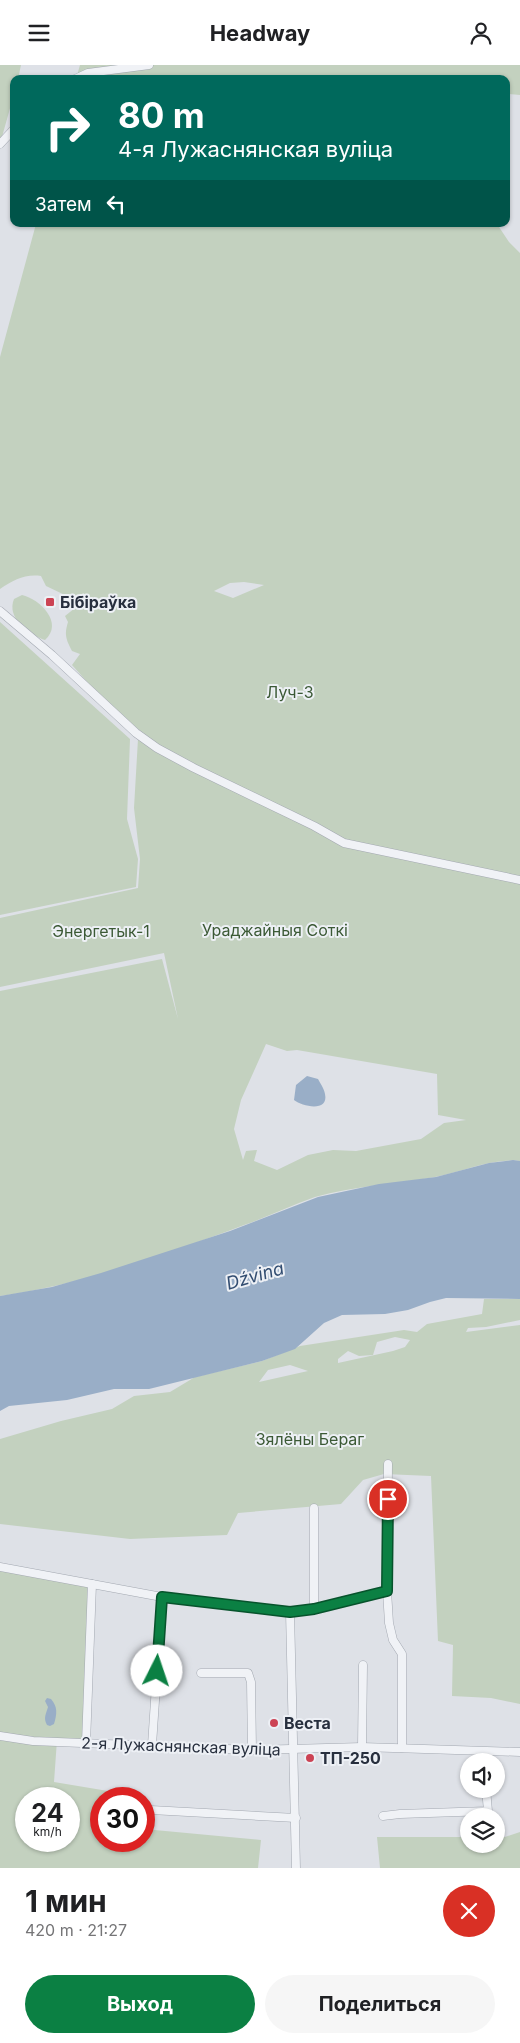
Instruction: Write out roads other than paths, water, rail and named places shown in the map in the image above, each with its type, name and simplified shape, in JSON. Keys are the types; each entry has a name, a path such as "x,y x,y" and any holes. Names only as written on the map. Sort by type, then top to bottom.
{"street":[{"path":"84,75 149,65"},
{"path":"0,144 10,133"},
{"path":"0,611 52,655 136,733 157,749 314,826 344,843 520,880"},
{"path":"388,1465 387,1591 393,1640 402,1654 402,1748"},
{"path":"314,1508 314,1609"},
{"path":"0,1567 162,1597 290,1612 314,1609 387,1591"},
{"path":"86,1743 92,1584"},
{"path":"152,1745 162,1597"},
{"path":"290,1612 296,1868"},
{"path":"362,1747 364,1665"},
{"path":"201,1673 248,1673 251,1682 252,1750"},
{"name":"2-я Лужаснянская вуліца","path":"0,1736 33,1741 252,1750 362,1747 520,1753"},
{"path":"383,1816 488,1811 487,1798"},
{"path":"155,1810 296,1818"}],"water":[{"path":"307,1076 318,1079 324,1090 325,1100 319,1106 303,1105 294,1100 296,1085"},
{"name":"Dźvina","path":"520,1161 520,1299 446,1298 408,1310 385,1314 342,1315 324,1323 295,1349 262,1361 149,1389 114,1389 67,1400 9,1406 0,1411 0,1296 52,1287 101,1273 230,1231 318,1197 379,1184 436,1177 489,1163"},
{"path":"47,1698 51,1699 56,1711 54,1724 50,1726 47,1725 45,1720 48,1707 45,1701"}],"place":[{"name":"Бібіраўка","path":"50,602"},
{"name":"Веста","path":"274,1723"},
{"name":"ТП-250","path":"310,1758"}],"park label":[{"name":"Луч-3","path":"290,692"},
{"name":"Ураджайныя Соткі","path":"275,930"},
{"name":"Энергетык-1","path":"101,931"},
{"name":"Зялёны Бераг","path":"310,1439"}]}
